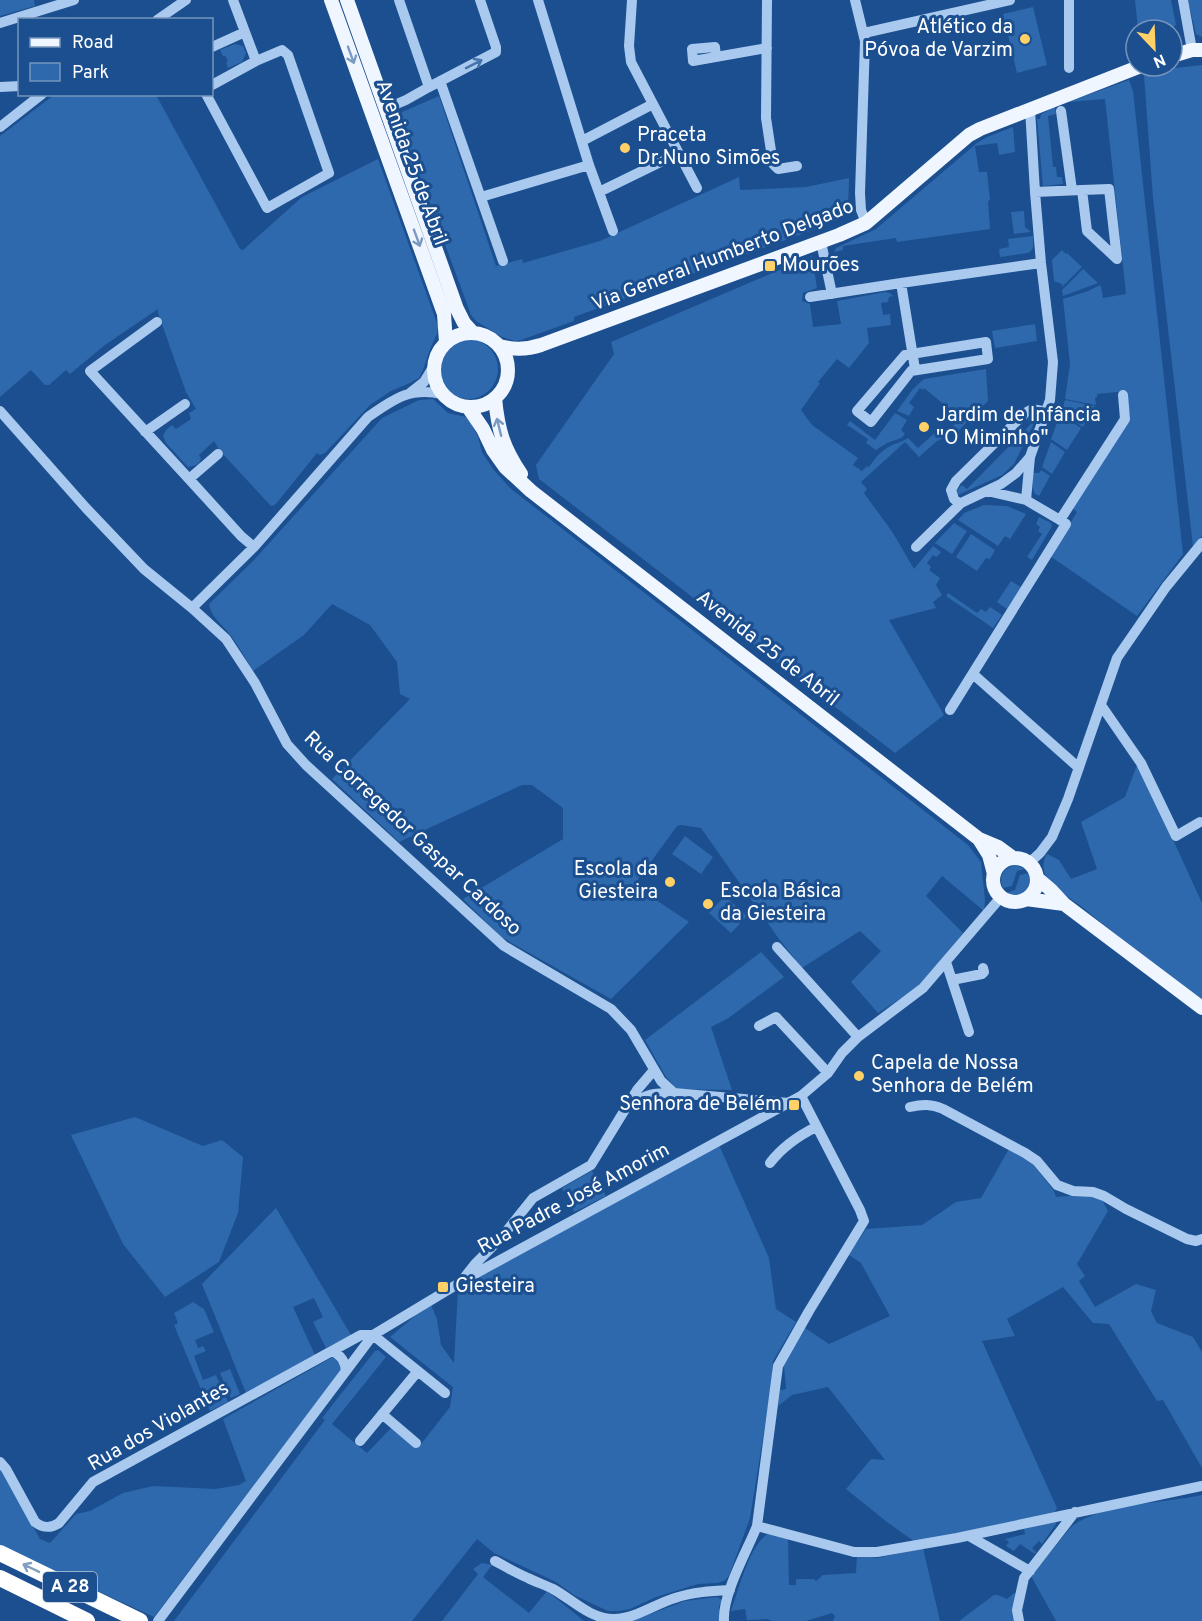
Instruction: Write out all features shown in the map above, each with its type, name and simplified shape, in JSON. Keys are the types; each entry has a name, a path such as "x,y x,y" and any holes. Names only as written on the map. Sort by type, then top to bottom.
{"highway":[{"name":"A 28","path":"0,1553 141,1621"},
{"name":"A 28","path":"0,1578 87,1621"}],"main road":[{"name":"Avenida 25 de Abril","path":"331,0 444,314 446,342"},
{"name":"Avenida 25 de Abril","path":"347,0 457,309 464,323 473,333"},
{"name":"Via General Humberto Delgado","path":"499,346 513,350 529,349 866,224 969,135 1124,72"},
{"path":"473,333 492,339 499,346 507,363 508,373 506,382 495,398 487,403 468,407 458,405 442,394 434,377 434,367 435,358 446,342 454,336 473,333"},
{"name":"Via General Humberto Delgado","path":"508,373 517,358 529,349"},
{"name":"Avenida 25 de Abril","path":"495,398 497,425 502,438 511,460 531,491"},
{"name":"Avenida 25 de Abril","path":"468,407 505,467 531,491 979,839 998,847 1013,858"},
{"name":"Avenida 25 de Abril","path":"979,839 989,855 994,873"},
{"path":"1064,904 1026,899 1013,902 1001,897 994,886 994,873 1001,863 1013,858 1029,863 1037,878 1064,904 1202,1008"},
{"path":"1026,899 1035,890 1037,878"}],"street":[{"path":"0,23 57,3 74,0"},
{"path":"159,18 186,0"},
{"path":"233,0 256,61"},
{"path":"399,0 429,87"},
{"path":"385,109 495,52 496,47 480,0"},
{"path":"538,0 589,165 613,231"},
{"path":"632,0 629,45 631,62 697,189"},
{"path":"767,0 766,118 773,164 778,169 797,166"},
{"path":"855,0 865,41 860,193 861,210 866,224"},
{"path":"864,33 1010,0"},
{"path":"1069,0 1069,68"},
{"path":"1183,0 1197,50"},
{"path":"213,47 245,32"},
{"path":"716,57 767,48"},
{"path":"207,96 267,208 330,173 288,55 282,50 213,83"},
{"path":"440,81 503,261"},
{"path":"0,87 18,86"},
{"path":"0,127 39,96"},
{"path":"582,141 653,104"},
{"path":"1026,500 1030,458 1050,400 1053,362 1041,263 1030,109"},
{"path":"1035,192 1077,190 1108,189 1117,258 1087,231 1077,190 1061,111"},
{"path":"599,192 679,153"},
{"path":"481,197 589,165"},
{"path":"821,242 832,294"},
{"path":"810,297 1041,263"},
{"path":"901,282 915,369"},
{"path":"157,322 90,371 241,536 254,547"},
{"path":"986,342 988,359 911,371 871,422 857,411 905,355 913,353 986,342"},
{"path":"192,608 254,547 368,417 391,401 410,393 424,382 434,367"},
{"path":"410,393 428,391 442,394"},
{"path":"1060,520 1125,419 1124,395"},
{"path":"145,432 185,404"},
{"path":"960,504 954,499 951,490 956,481 1025,413 1032,409 1047,412"},
{"name":"Rua Corregedor Gaspar Cardoso","path":"0,411 144,569 192,608 225,639 255,683 287,744 306,765 504,946 611,1009 631,1030 656,1074 674,1093"},
{"path":"189,479 218,454"},
{"path":"916,547 960,504 1001,484 1016,473 1030,458"},
{"path":"950,711 1066,524 1026,500 987,491"},
{"path":"1029,863 1052,837 1068,800 1117,658 1166,587 1202,543"},
{"path":"973,674 1079,768"},
{"path":"1101,705 1141,763 1176,836 1200,822"},
{"name":"Rua Padre José Amorim","path":"373,1335 503,1258 795,1100 828,1073 858,1036 923,988 1001,897"},
{"path":"777,947 858,1036"},
{"path":"946,962 969,1032"},
{"path":"952,980 982,974 983,968"},
{"path":"759,1026 776,1017 828,1073"},
{"path":"462,1281 533,1198 591,1165 630,1106 637,1090 656,1074"},
{"path":"630,1106 653,1093 795,1100 816,1127 864,1221 778,1366 757,1526 730,1590 724,1621"},
{"path":"910,1107 922,1104 934,1105 943,1109 1031,1157 1057,1185 1064,1189 1093,1192 1187,1239 1196,1241 1202,1239"},
{"path":"770,1163 793,1140 816,1127"},
{"path":"503,1258 499,1247 504,1233"},
{"path":"490,1250 488,1256 492,1265"},
{"name":"Rua dos Violantes","path":"0,1462 35,1522 48,1528 54,1527 93,1482 360,1335 373,1335"},
{"path":"158,1621 373,1335 445,1393"},
{"path":"332,1351 343,1360 346,1371"},
{"path":"360,1441 418,1371"},
{"path":"382,1414 416,1443"},
{"path":"757,1526 854,1552 877,1552 969,1536 1202,1486"},
{"path":"1019,1621 1017,1610 1024,1578 1075,1512"},
{"path":"969,1536 1030,1571"},
{"path":"495,1561 604,1618 616,1619 631,1616 692,1593 730,1590"}],"green space":[{"path":"0,0 34,0 35,6 0,16"},
{"path":"1135,0 1171,0 1175,18 1137,18"},
{"path":"1188,0 1202,0 1202,37 1196,34"},
{"name":"Atlético da Póvoa de Varzim","path":"1033,7 1047,65 1017,73 1003,14"},
{"path":"235,44 243,46 246,53 242,62 228,68 226,62 228,61 220,50"},
{"path":"1202,65 1202,536 1193,546 1153,198 1144,78 1184,78 1184,67"},
{"path":"1129,80 1133,91 1183,554 1137,616 1050,556 1077,512 1071,507 1130,418 1127,391 1097,394 1096,405 1065,399 1070,364 1063,299 1100,285 1103,298 1126,294 1105,99 1068,102"},
{"path":"53,96 157,96 240,249 243,250 302,197 378,159 438,326 437,334 419,378 391,391 370,405 325,453 320,455 317,453 275,505 271,506 220,451 214,441 199,455 201,459 199,463 188,467 166,443 163,436 166,430 172,425 176,429 191,419 189,413 196,409 186,392 158,309 105,345 70,374 66,370 49,385 45,385 31,370 0,397 0,136"},
{"path":"439,96 496,266 522,259 523,263 600,241 739,177 740,190 806,187 849,178 848,213 847,216 813,230 574,317 574,321 515,341 502,337 476,321 471,315 399,119 402,112"},
{"path":"1055,107 1056,114 1048,116 1053,167 1056,167 1057,177 1062,177 1063,184 1043,186 1037,119 1040,119 1041,114"},
{"path":"1013,127 1015,152 999,155 997,143 975,146 979,172 987,172 990,229 897,242 896,238 843,246 843,250 834,252 836,248 876,229 977,143"},
{"path":"1024,211 1025,227 1031,232 1014,234 1011,212"},
{"path":"1033,236 1033,248 1028,253 1000,257 999,249 1009,247 1008,239"},
{"path":"1062,250 1082,267 1062,287 1062,284 1054,281 1052,260"},
{"path":"812,256 817,288 803,293 802,301 810,304 813,327 841,324 837,301 885,292 893,296 889,297 888,302 881,303 883,315 890,314 891,325 867,328 869,343 849,368 837,359 818,382 820,383 801,410 812,425 858,458 853,465 862,471 887,448 908,438 918,448 938,430 943,438 919,457 905,442 861,482 867,489 864,493 893,533 914,569 933,546 941,552 937,557 933,555 927,563 931,567 929,570 940,578 936,585 942,595 933,602 936,608 889,620 944,715 895,753 539,479 536,465 614,354 611,342"},
{"path":"1083,269 1098,283 1063,296 1062,290"},
{"path":"1035,324 1037,341 995,348 992,331"},
{"path":"468,339 485,344 493,352 498,369 493,386 485,394 468,399 451,394 443,386 438,369 443,352 451,344"},
{"path":"986,369 988,401 957,432 953,429 946,436 944,430 947,432 959,420 956,418 958,416 924,388 923,390 920,388 909,403 914,407 909,416 897,411 913,389 924,379"},
{"path":"433,399 448,413 466,417 478,437 482,452 510,488 968,845 981,862 984,911 942,876 926,896 963,933 920,986 878,1013 851,982 881,951 860,931 802,968 701,828 681,825 677,826 634,885 689,922 611,999 501,937 463,899 563,839 563,808 532,785 522,785 399,842 332,779 410,699 400,694 397,662 370,625 332,604 304,635 253,671 235,641 214,616 209,604 253,561 382,418 419,400"},
{"path":"1065,400 1095,406 1083,427 1061,413"},
{"path":"895,413 907,420 901,430 905,434 876,450 866,443 868,439 847,425 850,421 875,440"},
{"path":"1034,413 1038,415 1014,464 1002,475 958,495 956,491 962,485 967,489 1031,424 1027,419"},
{"path":"1060,415 1081,428 1067,450 1051,439"},
{"path":"1051,442 1065,452 1052,474 1042,467"},
{"path":"1041,470 1050,476 1039,496 1033,489 1032,473 1039,473"},
{"path":"984,505 1007,506 1026,514 1010,539 1005,536 998,546 958,520 964,513"},
{"path":"1039,517 1051,523 1052,526 1032,560 1027,557 1042,534 1038,531 1040,527 1036,524"},
{"path":"954,523 967,531 952,554 935,543"},
{"path":"971,534 995,550 990,559 986,558 977,571 956,557"},
{"path":"1011,581 1021,587 1007,609 997,602"},
{"path":"948,593 977,613 981,609 986,612 990,607 1002,615 993,628 946,596"},
{"path":"1137,765 1202,903 1202,999 1062,892 1049,880 1044,870 1047,854 1059,860 1071,879 1097,869 1081,822 1125,797"},
{"path":"685,836 713,857 701,874 672,854"},
{"path":"1016,865 1025,869 1017,871 1012,886 1003,888 1001,876 1005,870"},
{"path":"1029,873 1030,884 1026,892 1017,895 1006,893 1015,890 1020,875"},
{"path":"725,896 747,916 731,933 709,913"},
{"path":"761,952 784,977 727,1019 711,1027 732,1090 677,1089 666,1077 645,1040"},
{"path":"135,1117 203,1146 222,1140 243,1157 238,1213 219,1262 165,1297 123,1244 71,1135"},
{"path":"719,1145 769,1258 776,1309 796,1322 773,1361 771,1388 750,1518 729,1576 724,1581 698,1584 656,1597 630,1609 608,1611 574,1595 556,1582 494,1553 477,1539 412,1621 174,1621 325,1420 322,1418 375,1351 378,1350 386,1357 332,1424 367,1453 393,1426 418,1448 450,1407 453,1387 390,1337 431,1305 437,1319 441,1345 454,1363 458,1289"},
{"path":"1009,1149 1034,1165 1056,1197 1081,1195 1101,1198 1108,1211 1077,1264 1085,1276 1079,1281 1095,1307 1136,1284 1156,1290 1151,1311 1157,1323 1193,1337 1202,1352 1202,1468 1163,1400 1157,1401 1109,1324 1093,1323 1063,1287 1007,1319 1015,1336 982,1341 1057,1508 1054,1513 915,1542 846,1489 871,1459 885,1460 828,1387 792,1395 778,1406 780,1390 786,1389 784,1366 805,1328 829,1344 890,1316 861,1263 849,1255 866,1229 922,1225 956,1202 981,1198"},
{"path":"592,1171 606,1196 574,1212 562,1188"},
{"path":"276,1208 351,1335 326,1348 313,1322 323,1317 314,1298 293,1307 315,1355 246,1393 202,1284"},
{"path":"193,1302 204,1309 214,1332 195,1340 198,1348 203,1346 206,1351 194,1356 203,1380 216,1375 228,1402 210,1411 174,1325 178,1323 174,1313"},
{"path":"333,1357 340,1364 341,1370 154,1617 0,1546 0,1468 40,1539 50,1543 76,1514 90,1511 123,1493 153,1486 215,1489 239,1485 246,1481 223,1419"},
{"path":"230,1369 240,1394 231,1398 220,1373"},
{"path":"1202,1495 1202,1621 1056,1621 1031,1576 1071,1527 1084,1519 1116,1508"},
{"path":"1057,1521 1042,1544 1039,1541 1032,1548 1035,1554 1020,1544 1014,1551 1006,1546 1009,1542 1005,1539 1025,1534 1024,1529"},
{"path":"772,1532 788,1538 789,1585 796,1585 796,1579 816,1581 823,1575 856,1573 857,1554 877,1558 923,1548 940,1621 833,1621 835,1616 832,1613 806,1621 747,1620 745,1609 731,1611 752,1555 764,1536"},
{"path":"482,1563 492,1565 483,1577 529,1613 547,1591 584,1621 442,1621 478,1574 473,1569"},
{"path":"1016,1593 1015,1621 959,1621 994,1595 1007,1599"},
{"path":"717,1597 722,1600 719,1606 719,1621 631,1621 685,1601"}],"place":[{"name":"Atlético da Póvoa de Varzim","path":"1025,39"},
{"name":"Praceta Dr.Nuno Simões","path":"625,148"},
{"name":"Mourões","path":"770,266"},
{"name":"Jardim de Infância \"O Miminho\"","path":"924,427"},
{"name":"Escola da Giesteira","path":"670,882"},
{"name":"Escola Básica da Giesteira","path":"708,904"},
{"name":"Capela de Nossa Senhora de Belém","path":"859,1076"},
{"name":"Senhora de Belém","path":"794,1105"},
{"name":"Giesteira","path":"443,1287"}]}
